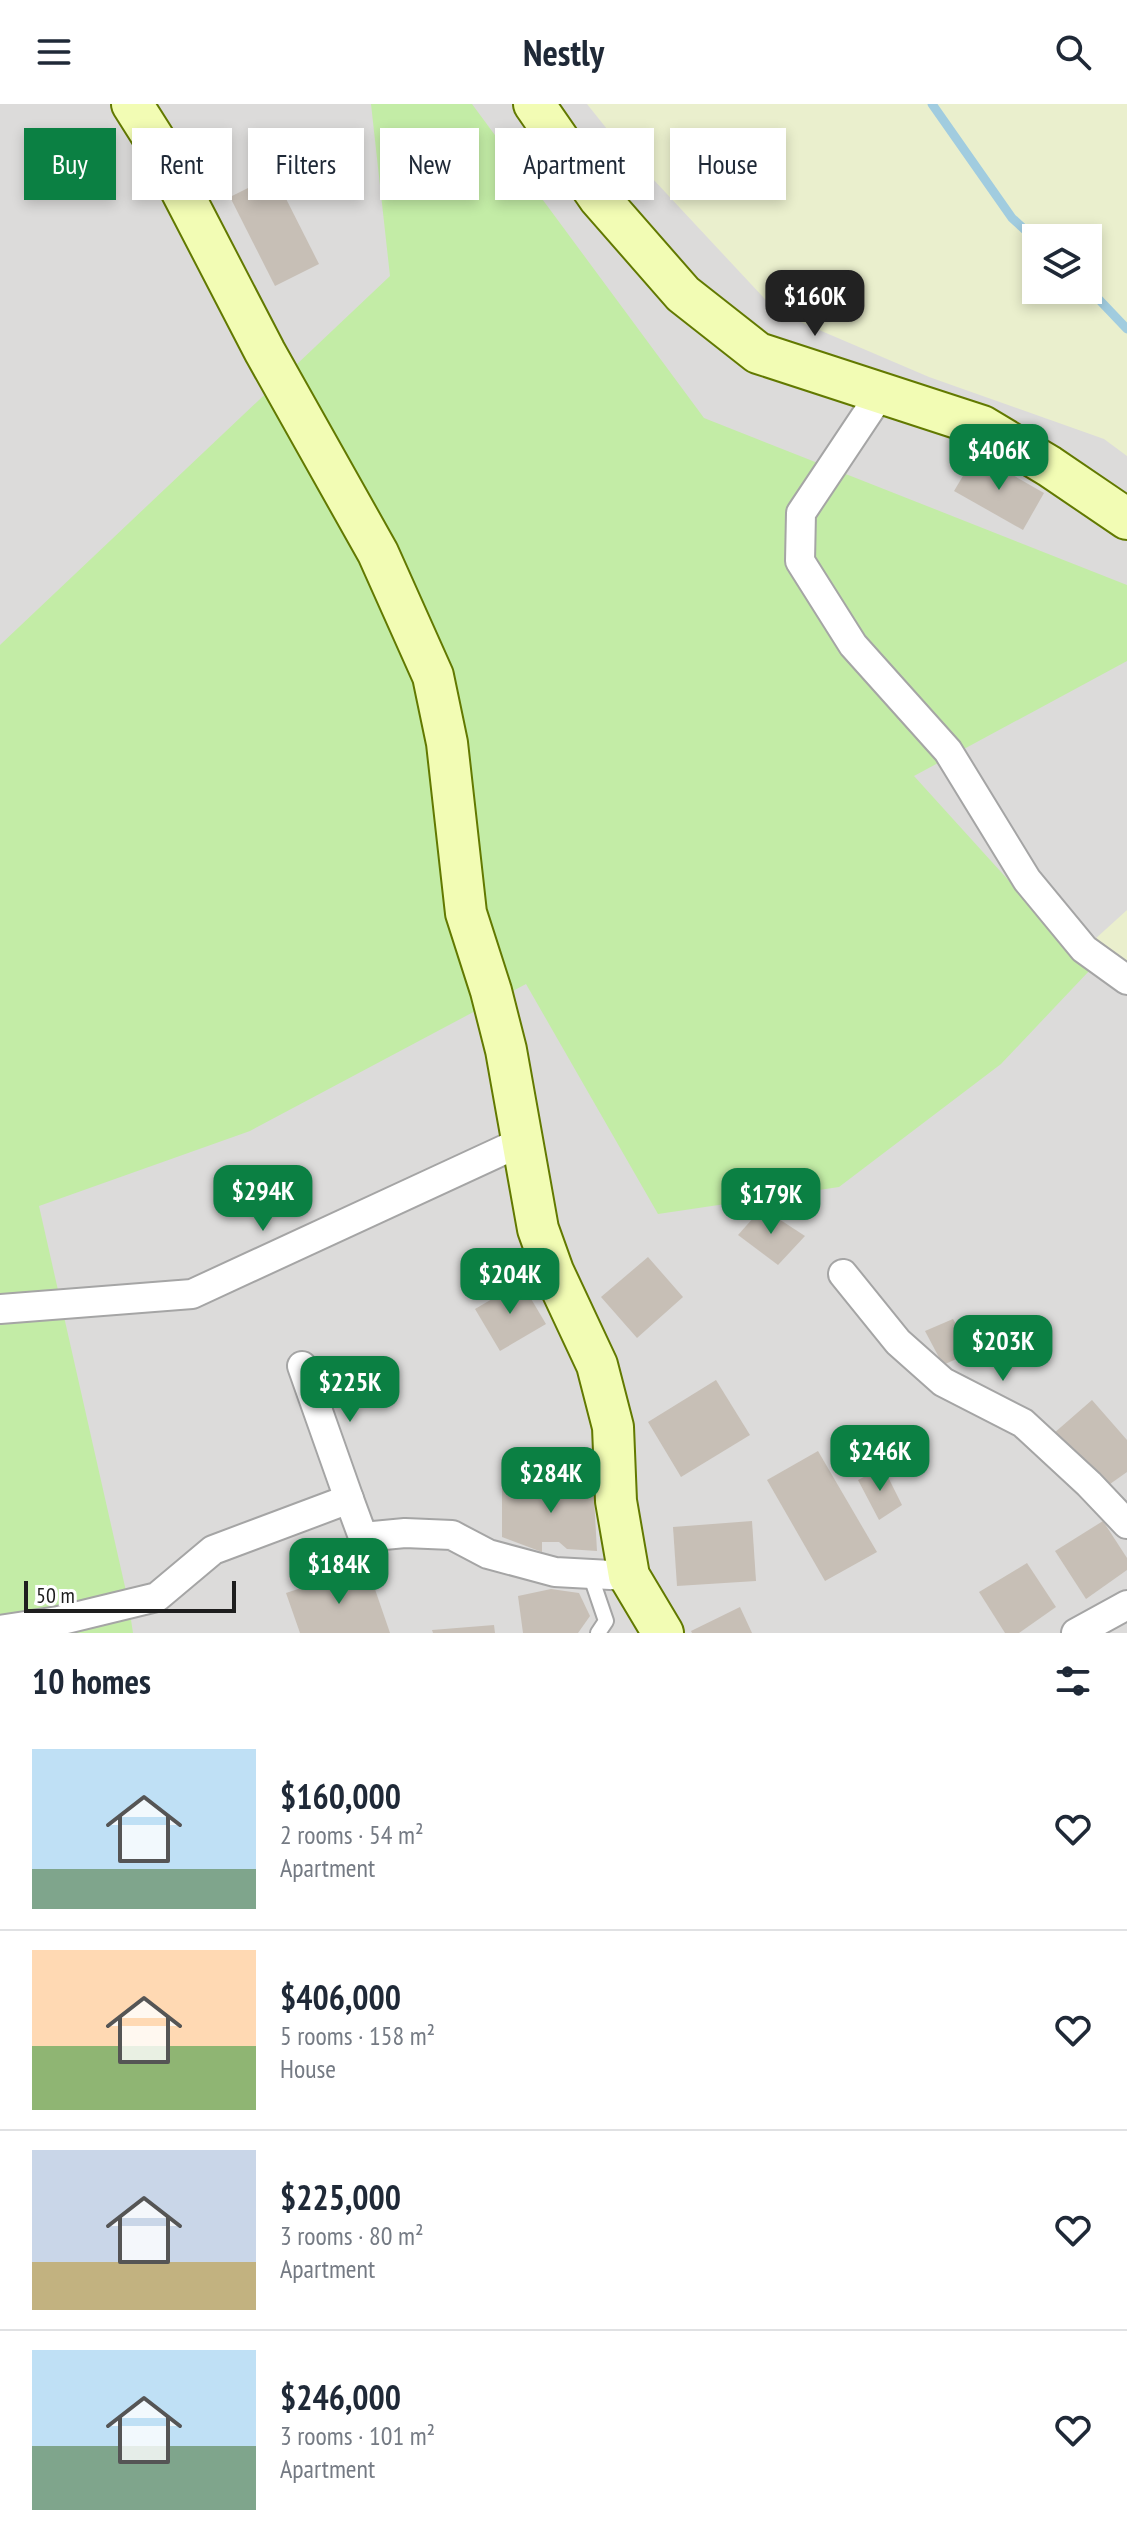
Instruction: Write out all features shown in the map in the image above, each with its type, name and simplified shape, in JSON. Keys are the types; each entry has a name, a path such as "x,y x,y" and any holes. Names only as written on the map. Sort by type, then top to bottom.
{"street":[{"path":"132,104 156,142 265,352 378,553 433,676 447,743 466,913 506,1050 538,1229 553,1271 597,1365 613,1427 616,1501 629,1576 663,1633"},
{"path":"534,104 599,198 683,294 758,353 982,426 1049,466 1127,519"},
{"path":"881,393 801,513 800,561 853,645 948,751 1027,880 1084,949 1127,980"},
{"path":"0,1309 192,1294 523,1141"},
{"path":"843,1274 898,1342 943,1382 1023,1423 1127,1524"},
{"path":"302,1366 363,1537 405,1533 452,1535 488,1554 555,1572 629,1576"},
{"path":"0,1630 58,1621 157,1597 213,1550 349,1499"},
{"path":"1076,1633 1127,1605"}],"lane":[{"path":"590,1574 606,1621 598,1633"}],"shaded area":[{"path":"0,104 883,104 1127,231 1127,1633 0,1633"}],"green space":[{"path":"371,104 472,104 495,135 495,200 543,200 704,418 1127,585 1127,661 914,776 1090,970 1001,1064 839,1187 658,1214 526,984 250,1131 39,1206 133,1633 0,1633 0,645 390,276 382,200 479,200 479,128 380,128 380,185"},
{"path":"587,104 1127,104 1127,456 1104,439 929,377 777,312 673,200 786,200 786,128 670,128 670,197 654,180 654,128 606,128"},
{"path":"1127,910 1127,986 1084,949"}],"building":[{"path":"248,188 248,200 287,200 319,264 275,286 232,196"},
{"path":"976,454 1044,493 1023,530 954,491"},
{"path":"762,1208 805,1236 778,1265 738,1235"},
{"path":"648,1257 683,1297 637,1338 601,1297"},
{"path":"521,1282 546,1324 500,1351 475,1309"},
{"path":"953,1319 972,1352 943,1365 925,1331"},
{"path":"716,1380 750,1435 681,1477 648,1422"},
{"path":"1092,1400 1127,1440 1127,1472 1110,1484 1053,1434"},
{"path":"818,1451 877,1552 825,1581 767,1480"},
{"path":"883,1467 902,1505 879,1520 858,1480"},
{"path":"593,1480 597,1551 567,1549 559,1542 542,1542 542,1552 502,1537 502,1487"},
{"path":"752,1521 756,1581 677,1586 673,1527"},
{"path":"1103,1521 1127,1558 1127,1570 1086,1599 1055,1551"},
{"path":"1027,1563 1056,1607 1019,1633 1005,1633 979,1592"},
{"path":"367,1566 390,1633 300,1633 286,1593"},
{"path":"551,1589 579,1593 590,1616 578,1633 523,1633 518,1596"},
{"path":"740,1607 752,1633 692,1633 691,1631"},
{"path":"494,1625 495,1633 433,1633 432,1630"}],"waterway":[{"path":"932,104 1012,218 1022,227"},
{"path":"1102,303 1127,329"}]}
